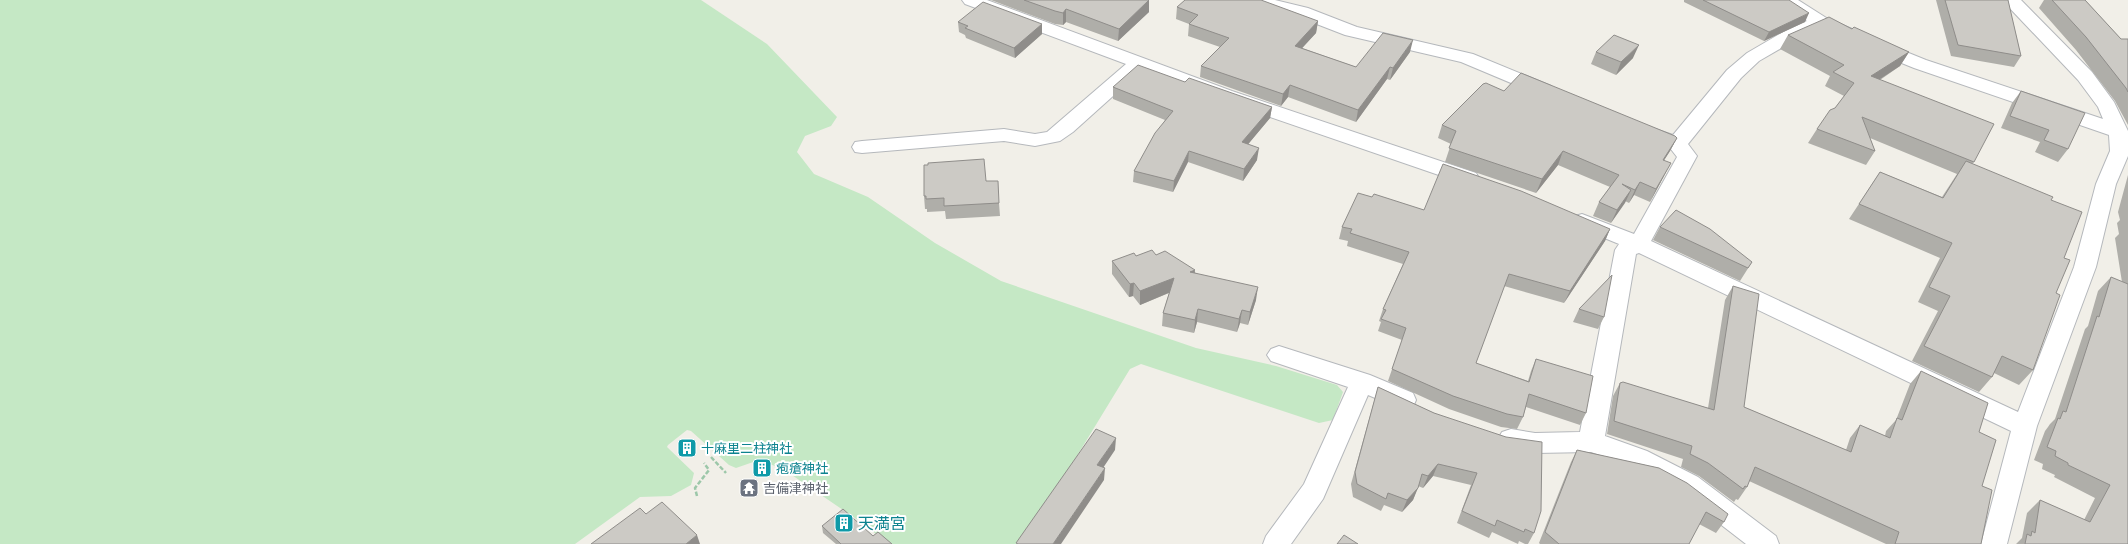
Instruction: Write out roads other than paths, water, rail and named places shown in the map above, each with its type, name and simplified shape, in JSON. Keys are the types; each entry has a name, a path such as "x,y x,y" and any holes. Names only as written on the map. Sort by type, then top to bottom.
{"street":[{"path":"971,0 1225,95 1487,184"},
{"path":"1255,0 1302,12 1351,31 1467,58 1561,97"},
{"path":"1786,0 1822,23 1920,64 2118,131"},
{"path":"1994,544 2025,426 2085,267 2106,184 2120,151 2118,131 2107,106 2085,76 2011,0"},
{"path":"1677,144 1734,74 1753,57 1803,28 1822,23"},
{"path":"862,147 1004,135 1035,140 1053,137 1066,128 1139,63"},
{"path":"1591,442 1626,250 1639,244 1687,156 1677,144 1633,126"},
{"path":"1567,214 1639,244 2025,426"},
{"path":"1279,355 1362,382 1426,411"},
{"path":"1276,544 1314,491 1362,382"},
{"path":"1488,433 1502,438 1535,443 1591,442 1638,458 1689,486 1766,544"}],"place":[{"name":"十麻里二柱神社","path":"687,448"},
{"name":"疱瘡神社","path":"762,468"},
{"name":"吉備津神社","path":"749,488"},
{"name":"天満宮","path":"844,523"}]}
